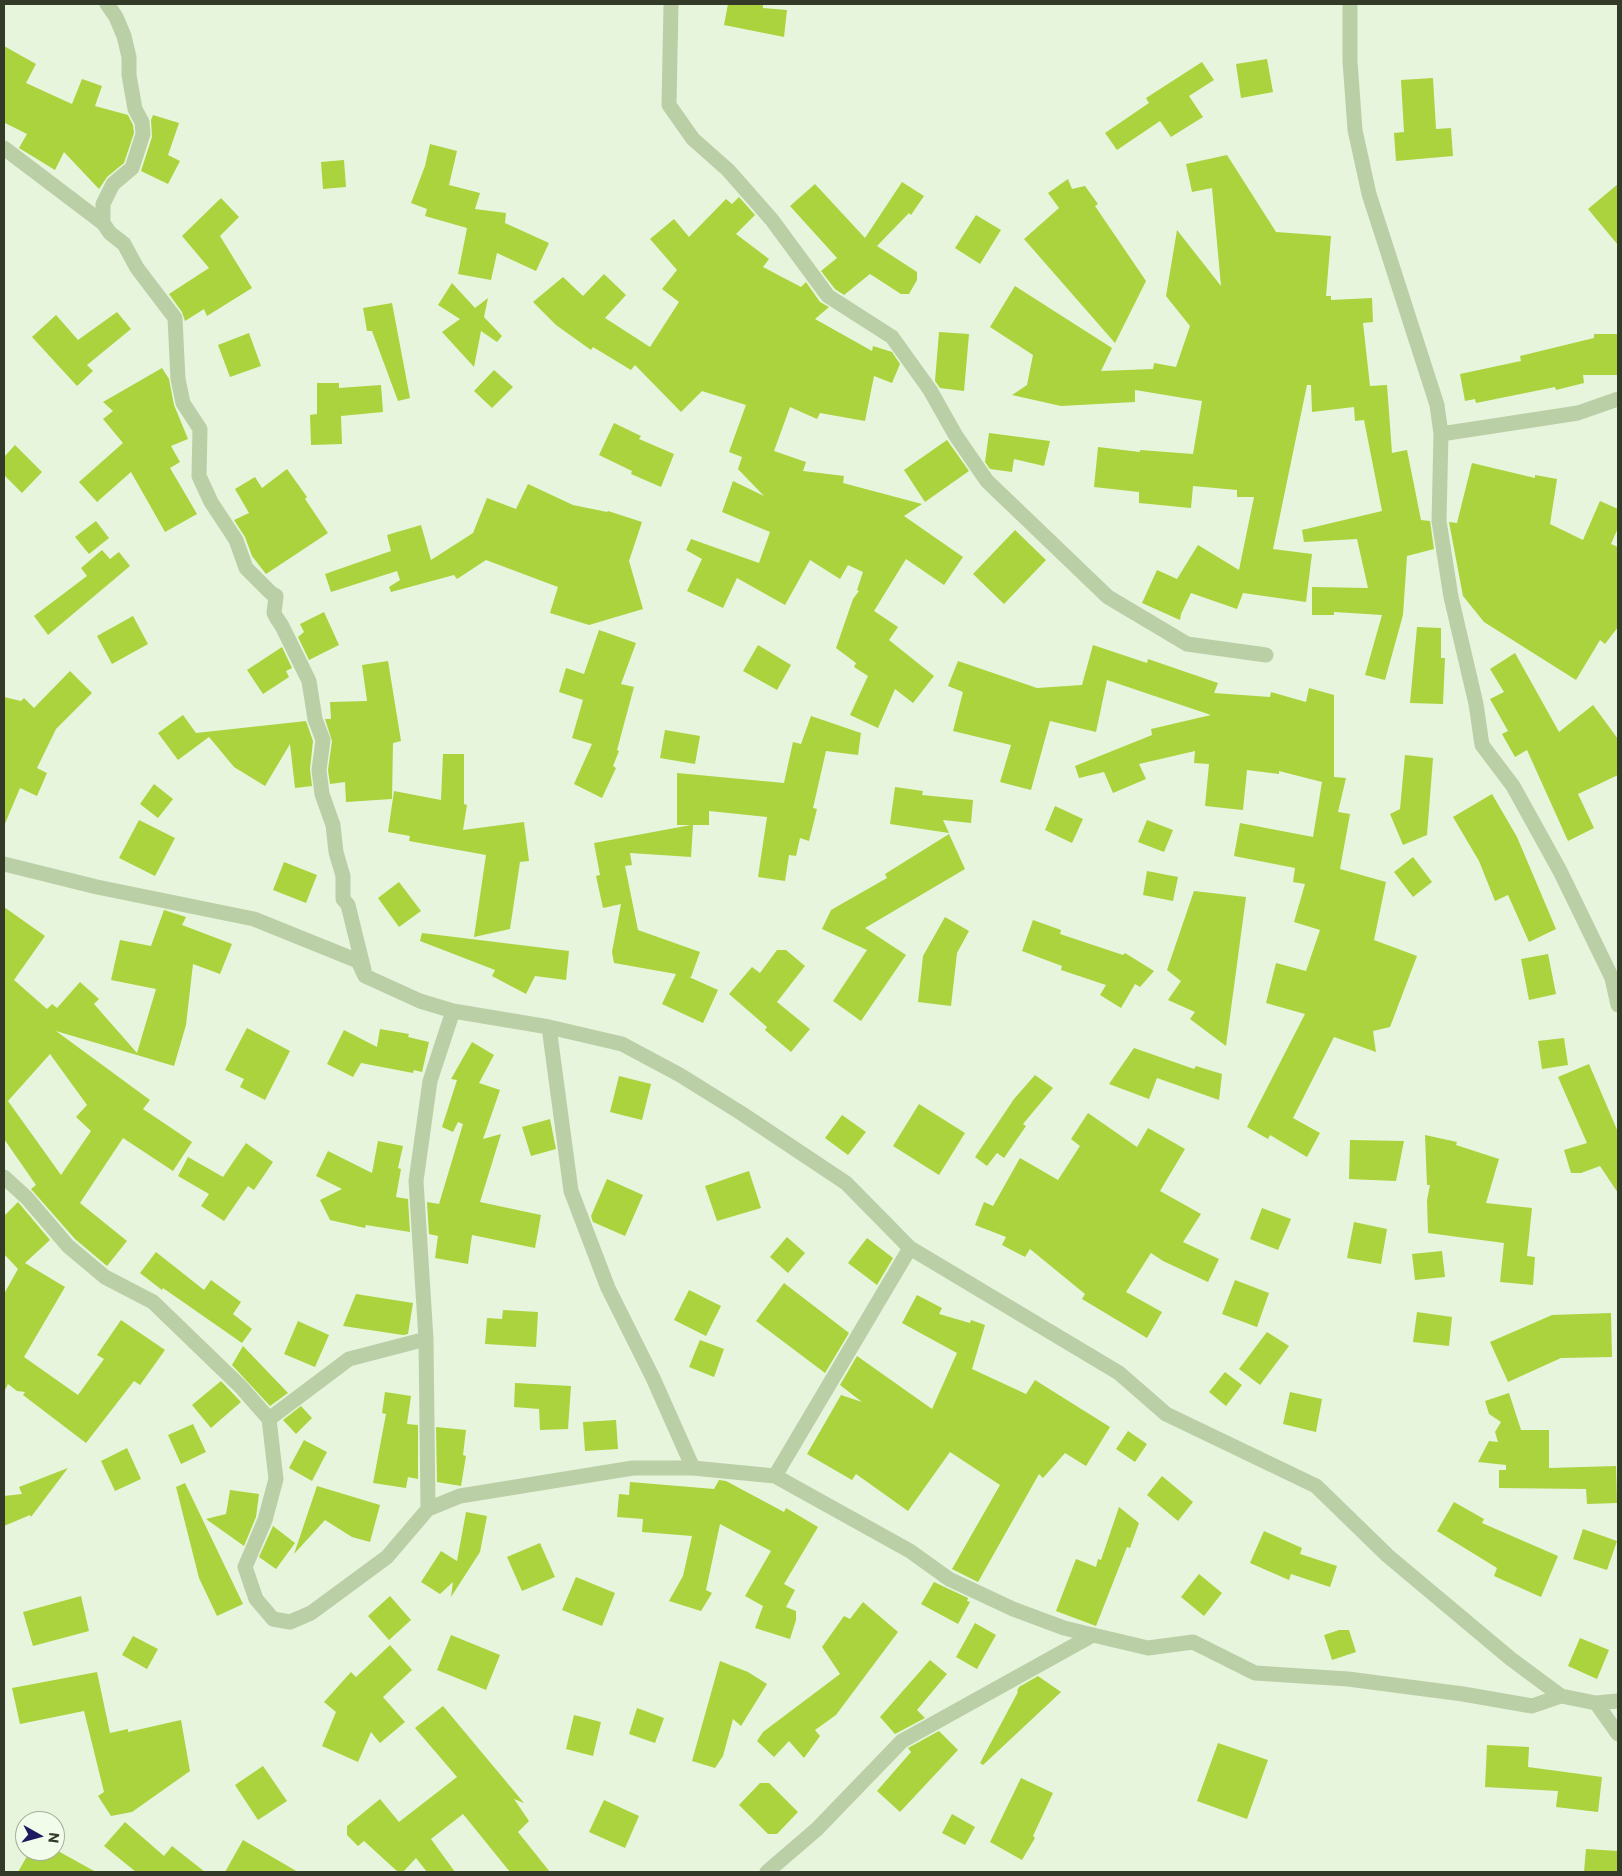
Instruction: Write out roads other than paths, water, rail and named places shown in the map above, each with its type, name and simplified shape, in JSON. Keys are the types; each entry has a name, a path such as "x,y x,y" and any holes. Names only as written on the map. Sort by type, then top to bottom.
{"street":[{"path":"103,223 103,204 113,184 132,168 143,134 142,122 135,109 129,75 129,57 124,36 116,17 107,4"},
{"path":"670,4 669,105 693,139 728,170 772,220 828,296 892,337 930,390 956,436 987,481 1108,597 1187,644 1266,655"},
{"path":"1350,4 1350,61 1355,130 1369,194 1436,405 1441,434 1439,521 1451,597 1476,704 1482,745 1513,786 1560,871 1612,978 1618,1005"},
{"path":"4,148 103,223 110,233 124,244 137,268 176,318 176,350 183,403 200,429 199,476 211,502 236,540 246,568 276,596 274,613 309,681 314,719 323,740 319,770 322,794 333,825 336,852 343,876 342,900 348,906 365,976"},
{"path":"1441,434 1578,413 1618,399"},
{"path":"4,864 97,888 254,919 358,961 365,976 420,1001 453,1011 549,1028 622,1044 741,1113 846,1183 910,1248 1119,1373 1166,1414 1316,1486 1395,1562 1511,1659 1561,1696 1596,1703 1618,1701"},
{"path":"428,1509 426,1339 416,1181 430,1082 453,1011"},
{"path":"549,1028 571,1191 608,1288 653,1378 693,1468"},
{"path":"4,1177 26,1198 68,1246 104,1277 152,1302 241,1387 269,1418 276,1479 265,1520 246,1567 256,1599 273,1619 290,1622 311,1613 387,1557 428,1509 460,1496 633,1468 693,1468 775,1476 910,1551 950,1579 1013,1609 1064,1628 1148,1648 1193,1642 1255,1673 1348,1679 1463,1694 1532,1706 1561,1696"},
{"path":"775,1476 910,1248"},
{"path":"269,1418 349,1359 426,1339"},
{"path":"767,1872 817,1829 902,1741 1093,1635"},
{"path":"1596,1703 1618,1734"}]}
